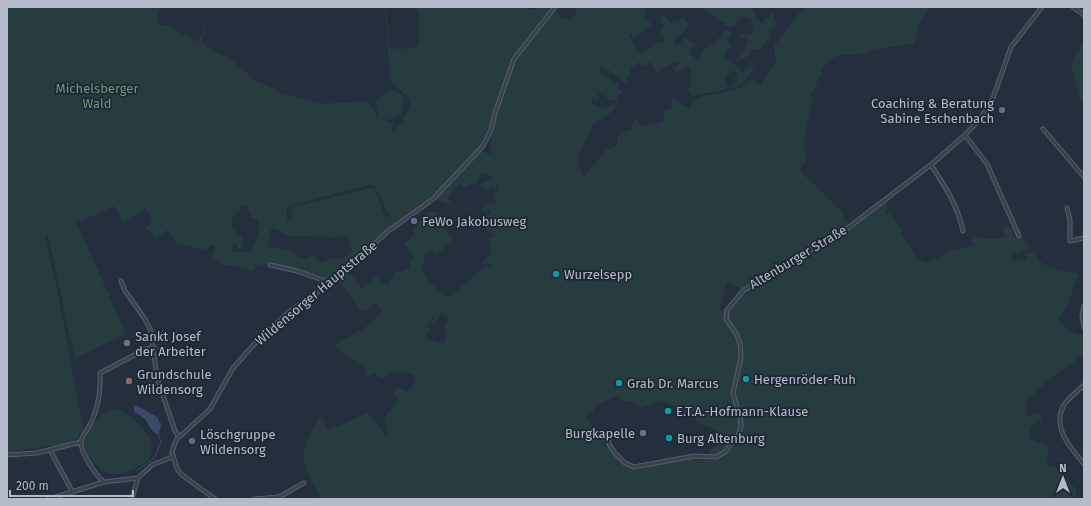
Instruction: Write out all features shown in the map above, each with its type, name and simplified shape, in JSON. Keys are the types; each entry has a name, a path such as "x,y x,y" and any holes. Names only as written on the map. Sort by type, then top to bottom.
{"street":[{"name":"Wildensorger Hauptstraße","path":"172,457 172,449 179,437 210,409 233,368 254,344 289,312 331,283 387,232 433,200 486,142 514,60 555,7"},
{"name":"Altenburger Straße","path":"608,433 612,448 620,459 629,466 644,466 694,456 716,457 723,454 736,440 740,433 741,426 733,393 740,365 740,344 737,335 726,319 727,310 744,290 844,230 931,165 965,135 978,121 993,98 1011,47 1042,7"},
{"path":"1073,7 1084,15"},
{"path":"1043,129 1084,177"},
{"path":"965,135 987,164 1019,236"},
{"path":"931,165 947,189 958,210 963,231"},
{"path":"1067,208 1070,220 1070,241 1084,238"},
{"path":"270,265 297,271 331,283"},
{"path":"121,281 125,292 149,326 154,347 157,378 175,431 179,437"},
{"path":"1084,306 1082,314 1084,327"},
{"path":"104,482 98,477 92,467 82,449 81,442 96,411 100,389 100,373 146,349 154,347"},
{"path":"1084,384 1064,404 1060,421 1066,441 1084,464"},
{"path":"7,455 50,450 81,442"},
{"path":"50,450 72,491"},
{"path":"132,499 138,478 152,465 172,457 174,465 182,475 215,499"},
{"path":"49,499 104,482 138,478"},
{"path":"254,499 278,497 304,483"}],"green space":[{"name":"Michelsberger Wald","path":"7,7 161,7 158,14 158,25 168,26 198,42 203,32 211,7 201,43 220,55 226,56 256,81 277,90 279,93 322,104 368,101 378,118 394,124 391,129 394,132 395,128 403,121 402,119 410,105 407,97 394,86 390,80 385,7 389,47 395,49 419,45 419,12 416,9 400,7 524,7 530,9 553,7 560,18 569,18 576,14 577,7 647,7 644,16 651,24 650,26 644,28 643,32 637,34 636,37 633,37 632,34 629,35 638,52 642,54 657,42 663,44 664,38 658,34 664,27 660,21 661,15 664,15 671,23 675,20 680,21 682,16 688,23 686,30 673,42 678,46 685,37 695,45 689,50 689,52 697,60 700,58 702,52 710,45 713,46 725,30 731,32 730,38 725,39 732,45 726,51 725,57 739,67 741,72 744,72 746,68 755,67 743,83 734,87 732,85 739,81 736,78 737,72 733,70 725,78 729,87 720,91 693,97 688,91 692,84 690,67 687,65 679,71 674,71 673,69 679,64 676,62 661,68 657,73 650,62 642,67 639,62 632,67 626,83 603,66 599,67 600,73 614,82 619,83 618,89 622,92 615,101 610,101 605,96 598,93 599,101 593,99 591,101 593,104 604,108 611,106 613,103 617,103 613,111 593,125 577,157 578,166 584,177 607,149 617,146 617,138 620,133 631,130 635,119 643,126 663,122 664,111 671,108 672,99 689,108 694,100 699,97 738,89 749,81 754,81 760,85 776,63 774,46 801,11 807,7 931,7 919,24 914,43 870,51 869,53 837,56 827,63 811,95 813,98 803,143 807,159 802,165 800,171 843,212 844,219 848,224 860,217 866,216 884,202 888,207 885,213 891,213 916,258 927,263 955,249 973,246 971,239 972,237 998,239 1005,236 1002,229 1006,226 1012,229 1014,236 1023,238 1029,246 1028,249 1011,256 1013,262 1026,259 1026,254 1030,252 1036,254 1043,265 1045,264 1050,268 1078,274 1067,306 1058,320 1070,332 1083,336 1084,356 1078,356 1074,363 1068,365 1035,391 1036,393 1030,398 1026,407 1027,417 1038,413 1041,414 1041,420 1030,427 1030,439 1045,444 1048,449 1047,466 1054,466 1076,489 1076,499 321,499 305,466 304,457 308,439 320,415 329,430 368,413 387,436 385,418 390,410 396,405 397,399 394,392 395,389 399,387 407,392 416,382 413,374 400,372 383,378 379,377 375,373 366,377 367,371 364,368 335,347 335,344 365,328 383,311 376,303 365,311 360,310 338,279 348,271 362,288 377,276 381,281 389,284 394,272 404,271 409,268 410,261 415,258 404,244 415,235 413,232 414,230 427,213 432,211 439,213 442,225 454,241 436,254 430,251 423,256 425,263 420,266 427,280 446,297 449,297 485,267 492,265 489,263 483,264 482,262 492,253 489,238 496,236 488,231 485,225 481,224 479,221 481,217 488,216 491,213 489,210 483,212 481,209 486,204 496,203 494,193 500,190 497,182 496,188 491,187 488,191 481,186 481,183 493,179 486,173 481,175 475,185 468,185 465,188 460,184 458,185 452,190 447,198 453,205 435,199 429,205 427,204 392,225 369,248 354,259 332,280 269,263 266,265 259,265 251,272 246,268 219,264 211,255 215,249 214,244 203,250 175,242 167,230 155,239 146,227 153,222 145,208 123,223 114,206 77,223 126,334 75,359 48,236 45,237 56,283 83,429 77,440 65,444 7,452","holes":["489,134 491,136 491,154 476,151 482,143 483,138","369,185 375,186 390,217 386,218 374,187 293,207 291,221 287,220 287,207","248,205 248,211 252,218 256,218 259,221 257,238 248,252 234,252 232,250 233,244 236,244 239,249 242,248 242,237 231,228 233,220 232,217 240,210 238,206","274,228 286,235 293,236 337,237 345,235 348,237 352,251 340,260 334,258 319,263 314,254 307,258 299,258 294,252 268,246 271,229","727,282 741,288 723,312 719,310","436,312 430,325 433,325 442,313 449,318 445,324 446,335 444,344 425,338 430,329 427,326","615,396 622,401 632,402 641,408 662,401 683,410 702,425 713,429 718,436 717,446 712,448 708,455 712,460 695,460 688,458 637,469 624,464 610,448 604,445 604,443 608,442 607,439 598,434 586,419 587,415 593,412 594,407"]},
{"path":"701,7 750,7 755,12 756,19 762,24 766,18 770,17 770,13 773,14 777,26 776,28 769,29 770,36 761,50 751,49 749,56 737,61 734,59 738,58 741,52 744,52 745,47 748,44 747,36 738,40 742,34 748,35 755,30 753,29 752,20 748,17 741,17 732,28 727,27 726,23 720,21"},
{"path":"1082,45 1084,46 1084,105 1081,101 1071,64 1074,56"},
{"path":"388,91 397,91 404,97 401,115 387,120 378,118 376,102"},
{"path":"115,409 127,414 137,422 146,433 152,445 149,460 138,467 118,474 102,470 89,455 83,443 99,417 109,410"}],"water":[{"path":"136,405 157,417 161,425 159,433 156,434 150,428 145,419 134,412 134,406"}],"waterway":[{"path":"138,470 154,458 161,442 158,433"}],"place":[{"name":"Coaching & Beratung Sabine Eschenbach","path":"1002,110"},
{"name":"FeWo Jakobusweg","path":"414,221"},
{"name":"Wurzelsepp","path":"556,274"},
{"name":"Sankt Josef der Arbeiter","path":"127,343"},
{"name":"Hergenröder-Ruh","path":"746,379"},
{"name":"Grundschule Wildensorg","path":"129,381"},
{"name":"Grab Dr. Marcus","path":"619,383"},
{"name":"E.T.A.-Hofmann-Klause","path":"668,411"},
{"name":"Burgkapelle","path":"643,433"},
{"name":"Burg Altenburg","path":"669,438"},
{"name":"Löschgruppe Wildensorg","path":"192,441"}]}
